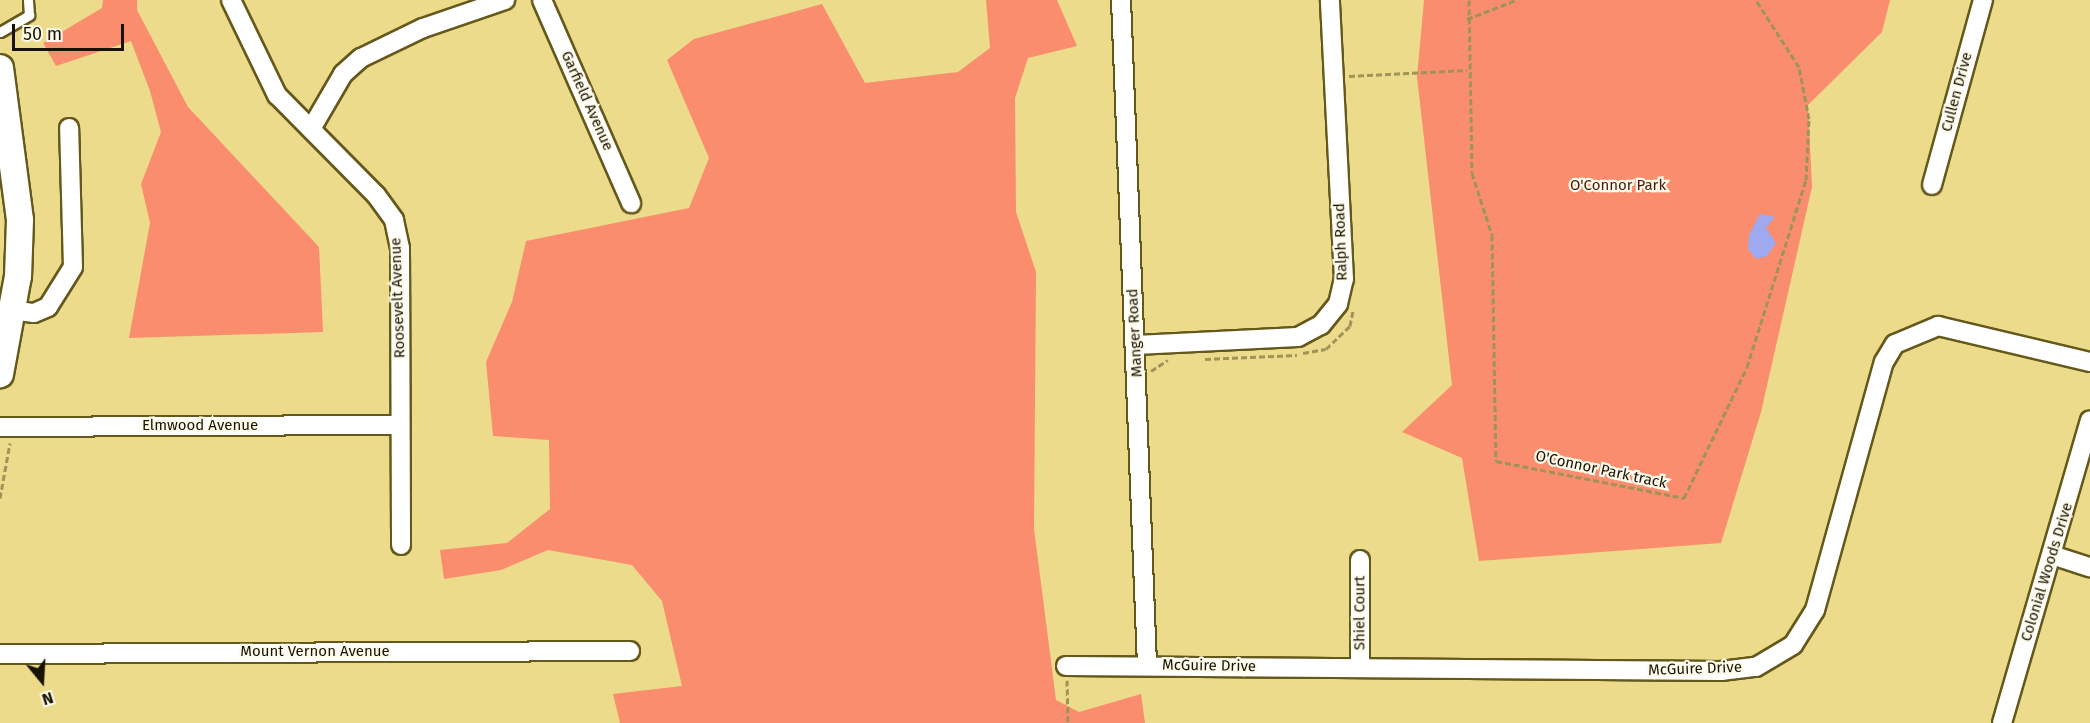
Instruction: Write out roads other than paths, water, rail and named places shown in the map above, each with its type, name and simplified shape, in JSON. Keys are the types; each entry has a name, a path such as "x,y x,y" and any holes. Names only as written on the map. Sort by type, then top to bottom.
{"main road":[{"path":"0,68 19,192 12,310 0,374"}],"street":[{"name":"Roosevelt Avenue","path":"231,0 261,70 394,220 400,248 401,544"},
{"path":"311,129 343,74 362,58 423,28 505,0"},
{"name":"Garfield Avenue","path":"542,0 631,202"},
{"name":"Manger Road","path":"1121,0 1147,665"},
{"name":"Ralph Road","path":"1136,345 1298,337 1321,325 1338,304 1344,279 1330,0"},
{"name":"Cullen Drive","path":"1932,185 1983,0"},
{"path":"12,310 34,313 48,307 73,267 69,128"},
{"name":"McGuire Drive","path":"1066,666 1721,671 1776,659 1807,628 1815,610 1884,363 1894,345 1916,331 1948,327 2090,362"},
{"name":"Colonial Woods Drive","path":"2002,723 2090,421"},
{"name":"Elmwood Avenue","path":"5,434 400,424"},
{"path":"2052,555 2090,567"},
{"name":"Shiel Court","path":"1360,560 1360,667"},
{"name":"Mount Vernon Avenue","path":"0,654 630,651"}],"lane":[{"path":"0,33 29,15 28,0"}],"water":[{"path":"1760,214 1775,217 1766,228 1776,243 1767,256 1756,259 1748,249 1749,235"}],"park label":[{"name":"O'Connor Park","path":"1618,186"}]}
